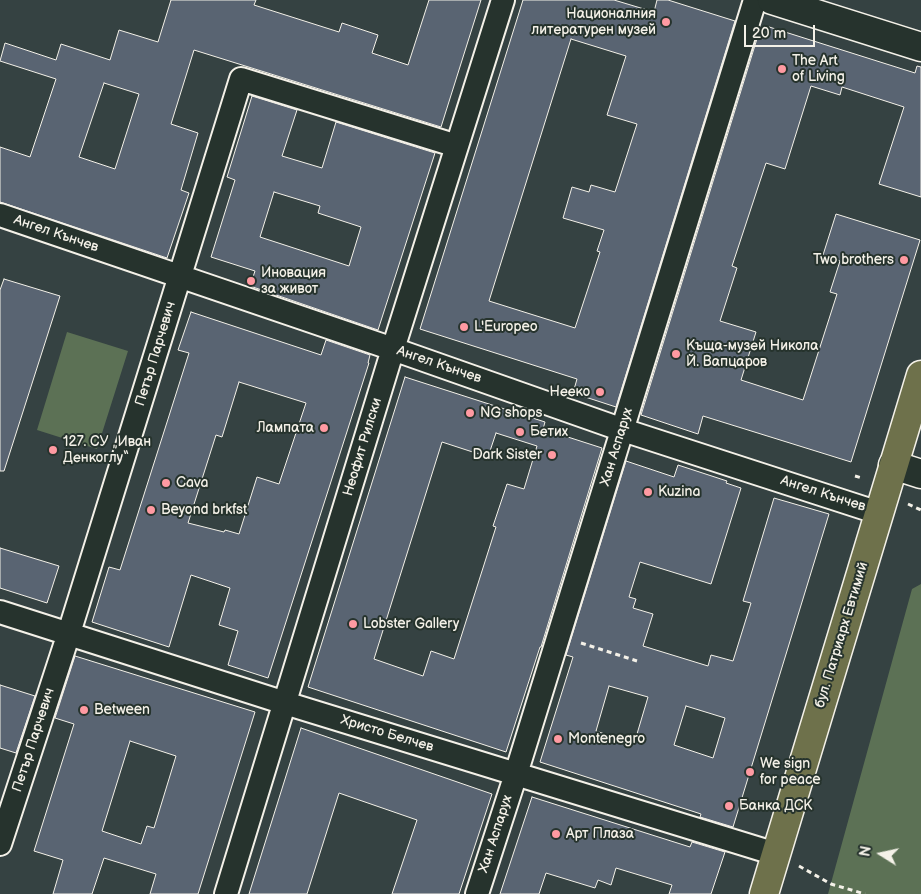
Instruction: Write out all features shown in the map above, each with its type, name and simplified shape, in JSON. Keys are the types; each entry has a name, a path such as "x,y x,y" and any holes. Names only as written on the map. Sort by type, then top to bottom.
{"main road":[{"name":"бул. Патриарх Евтимий","path":"764,894 921,375"}],"street":[{"name":"Неофит Рилски","path":"226,894 393,349 503,0"},
{"name":"Хан Аспарух","path":"477,894 623,430 755,0"},
{"path":"772,0 921,47"},
{"name":"Петър Парчевич","path":"0,844 69,633 241,79 457,146"},
{"name":"Ангел Кънчев","path":"0,215 393,349 623,430 879,512"},
{"path":"893,465 921,474"},
{"name":"Христо Белчев","path":"0,612 285,703 776,854"}],"path":[{"path":"855,476 862,478"},
{"path":"914,507 921,510"},
{"path":"558,635 637,661"},
{"path":"820,878 831,884 865,894"}],"green space":[{"path":"67,332 128,351 97,449 37,430"},
{"path":"921,584 921,894 828,894 912,589"}],"building":[{"path":"171,0 256,0 254,5 339,32 342,23 378,35 372,53 408,65 429,0 481,0 441,127 194,50 171,124 198,133 181,190 189,193 167,258 0,202 0,147 30,157 56,79 0,61 5,43 56,60 61,44 110,60 119,30 158,42","holes":["104,83 139,94 115,169 79,157"]},
{"path":"523,0 614,0 654,12 657,0 668,0 735,21 616,407 573,393 577,379 420,329","holes":["571,39 626,56 607,115 637,124 615,192 591,185 589,192 572,187 563,218 604,230 597,251 600,252 575,328 489,301"]},
{"path":"766,26 915,73 917,66 921,67 921,197 879,184 904,107 842,87 840,95 811,86 785,169 766,163 732,266 737,268 720,321 756,332 741,380 803,400 837,294 830,292 840,261 823,255 836,214 920,240 851,462 703,416 698,434 641,415 760,29 764,30"},
{"path":"252,96 297,110 282,156 322,168 336,122 435,153 378,330 250,286 255,271 211,257 235,180 227,177","holes":["274,192 320,206 318,213 361,227 349,266 260,237"]},
{"path":"4,279 60,296 4,471 0,471 0,290"},
{"path":"191,312 321,355 326,340 370,355 268,678 228,665 238,631 219,625 230,588 191,575 169,647 92,622 109,567 120,570 189,353 178,350","holes":["239,382 306,403 279,484 257,477 239,534 188,523 216,435 222,437"]},
{"path":"405,377 545,422 543,429 602,448 541,647 506,752 308,687","holes":["496,433 537,446 524,489 507,484 493,526 496,527 454,659 431,651 423,676 374,659 442,442 488,457"]},
{"path":"626,461 674,477 678,465 727,481 726,483 741,488 711,584 640,562 629,597 636,599 633,608 653,614 643,646 708,666 711,655 733,661 751,603 743,601 774,498 829,514 733,827 700,817 701,814 540,762 573,657 566,655","holes":["609,686 648,697 634,744 596,731","686,706 725,718 713,758 674,745"]},
{"path":"0,548 59,566 47,603 0,588"},
{"path":"75,656 255,712 198,894 150,894 156,874 104,858 92,894 53,894 63,860 34,851 74,724 55,718","holes":["130,741 176,756 154,828 147,826 141,844 102,831"]},
{"path":"0,685 35,696 16,753 0,748"},
{"path":"301,728 492,794 459,894 392,894 417,820 339,793 307,894 249,894"},
{"path":"532,797 690,847 692,842 725,852 711,894 669,894 672,885 616,868 611,885 598,880 595,888 546,873 539,894 500,894"}],"place":[{"name":"Националния литературен музей","path":"666,22"},
{"name":"The Art of Living","path":"782,69"},
{"name":"Two brothers","path":"904,260"},
{"name":"Иновация за живот","path":"251,281"},
{"name":"L'Europeo","path":"464,327"},
{"name":"Къща-музей Никола Й. Вапцаров","path":"676,354"},
{"name":"Нееко","path":"600,392"},
{"name":"NG shops","path":"470,413"},
{"name":"Лампата","path":"324,428"},
{"name":"Бетих","path":"520,432"},
{"name":"127. СУ „Иван Денкоглу“","path":"53,450"},
{"name":"Dark Sister","path":"552,455"},
{"name":"Cava","path":"166,483"},
{"name":"Kuzina","path":"648,492"},
{"name":"Beyond brkfst","path":"151,510"},
{"name":"Lobster Gallery","path":"353,624"},
{"name":"Between","path":"84,710"},
{"name":"Montenegro","path":"558,739"},
{"name":"We sign for peace","path":"750,772"},
{"name":"Банка ДСК","path":"729,806"},
{"name":"Арт Плаза","path":"556,834"}]}
